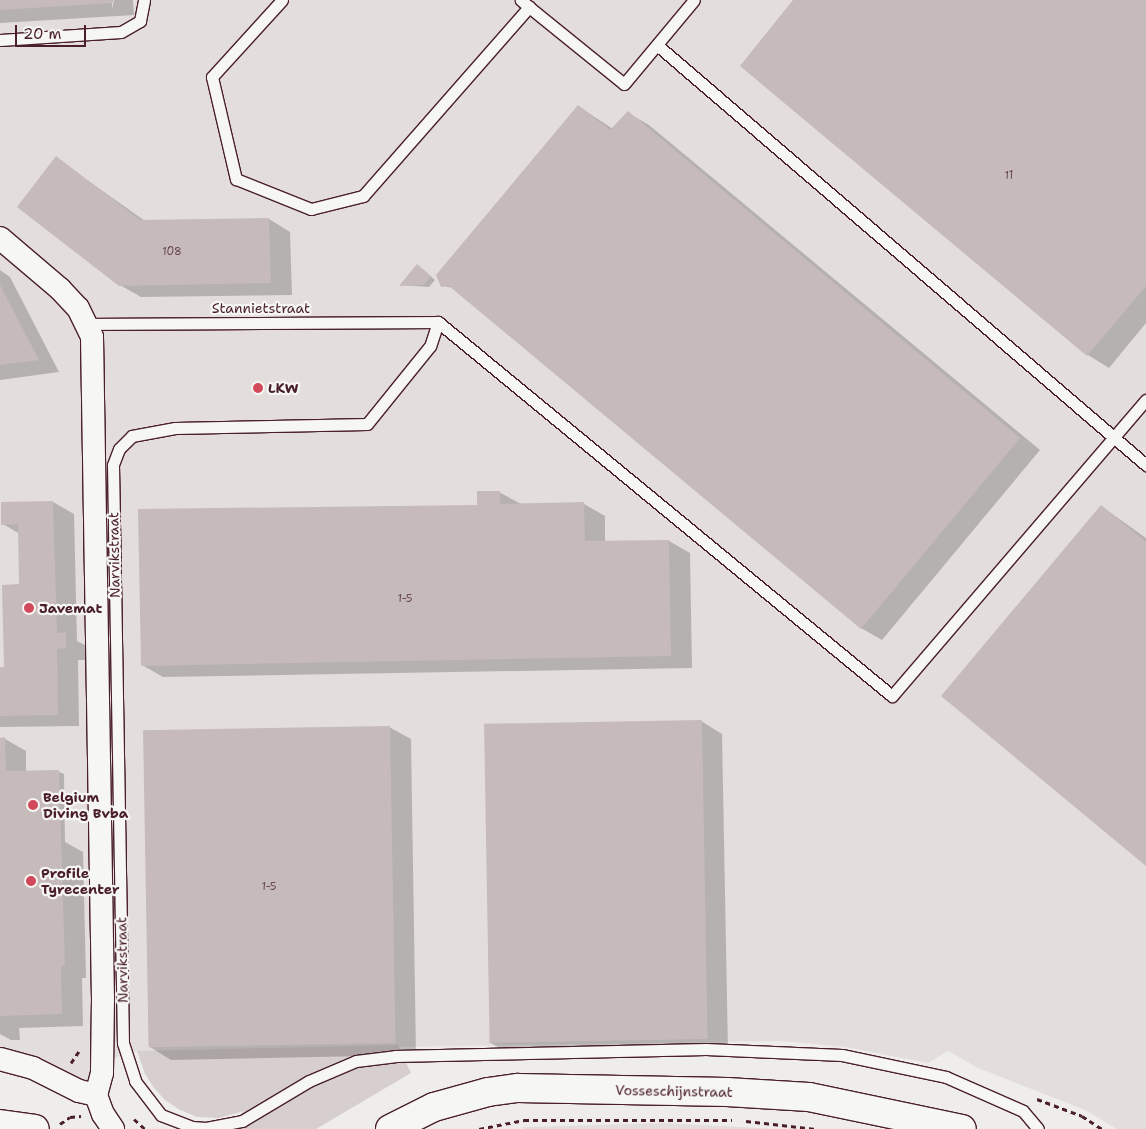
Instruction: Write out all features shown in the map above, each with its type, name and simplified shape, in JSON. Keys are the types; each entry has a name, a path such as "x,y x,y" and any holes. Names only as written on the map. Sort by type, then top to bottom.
{"street":[{"name":"Narvikstraat","path":"0,238 60,289 78,308 92,338 96,428 103,999 103,1060 96,1095"},
{"path":"0,1059 26,1065 79,1091 96,1095 102,1114 113,1129"},
{"name":"Vosseschijnstraat","path":"390,1129 434,1107 488,1092 518,1088 727,1092 809,1097 962,1129"},
{"path":"0,1124 35,1129"}],"lane":[{"path":"0,40 121,32 140,21 144,0"},
{"path":"282,0 212,77 236,179 311,209 363,196 525,3 624,84 694,0"},
{"path":"657,45 1146,465"},
{"path":"438,322 892,696 1146,400"},
{"name":"Stannietstraat","path":"85,324 438,322"},
{"name":"Narvikstraat","path":"438,322 430,346 367,424 167,428 132,436 119,449 113,465 124,1043 135,1082 160,1114 192,1127 242,1121 309,1081 356,1061 477,1052 706,1049 842,1055 930,1073 1023,1111 1038,1129"}],"path":[{"path":"479,1129 524,1120 637,1119 738,1120 816,1129"}],"shaded area":[{"path":"0,0 1146,0 1146,1129 1117,1129 1085,1110 978,1068 948,1051 928,1063 845,1047 783,1041 137,1051 97,1063 91,1080 83,1083 0,1051"},
{"path":"398,1045 411,1073 316,1129 228,1129 244,1111 219,1118 197,1117 180,1110 165,1100 154,1088 145,1074 137,1051"},
{"path":"664,1123 777,1129 523,1129 523,1127"}],"building":[{"path":"0,0 113,0 113,3 0,10"},
{"path":"793,0 1146,0 1146,286 1087,356 740,66"},
{"path":"578,105 610,130 628,111 1020,438 861,629 449,286 441,287 436,275"},
{"path":"56,156 140,220 269,218 271,283 119,286 17,207"},
{"path":"417,264 431,276 424,285 399,286"},
{"path":"0,285 39,360 0,365"},
{"path":"477,491 500,491 500,504 584,502 585,541 669,540 671,656 141,666 138,509 477,505"},
{"name":"Javemat","path":"53,501 57,633 66,632 66,648 57,649 58,715 0,716 0,667 4,667 2,585 19,584 18,524 1,525 1,502"},
{"path":"1101,505 1146,542 1146,866 941,696"},
{"path":"702,720 708,1039 490,1043 484,724"},
{"path":"390,726 396,1043 149,1047 143,730"},
{"name":"Profile Tyrecenter","path":"5,737 6,771 59,770 65,966 61,966 62,1014 0,1016 0,738"}],"place":[{"name":"LKW","path":"258,388"},
{"name":"Javemat","path":"29,608"},
{"name":"Belgium Diving Bvba","path":"33,805"},
{"name":"Profile Tyrecenter","path":"31,881"}]}
